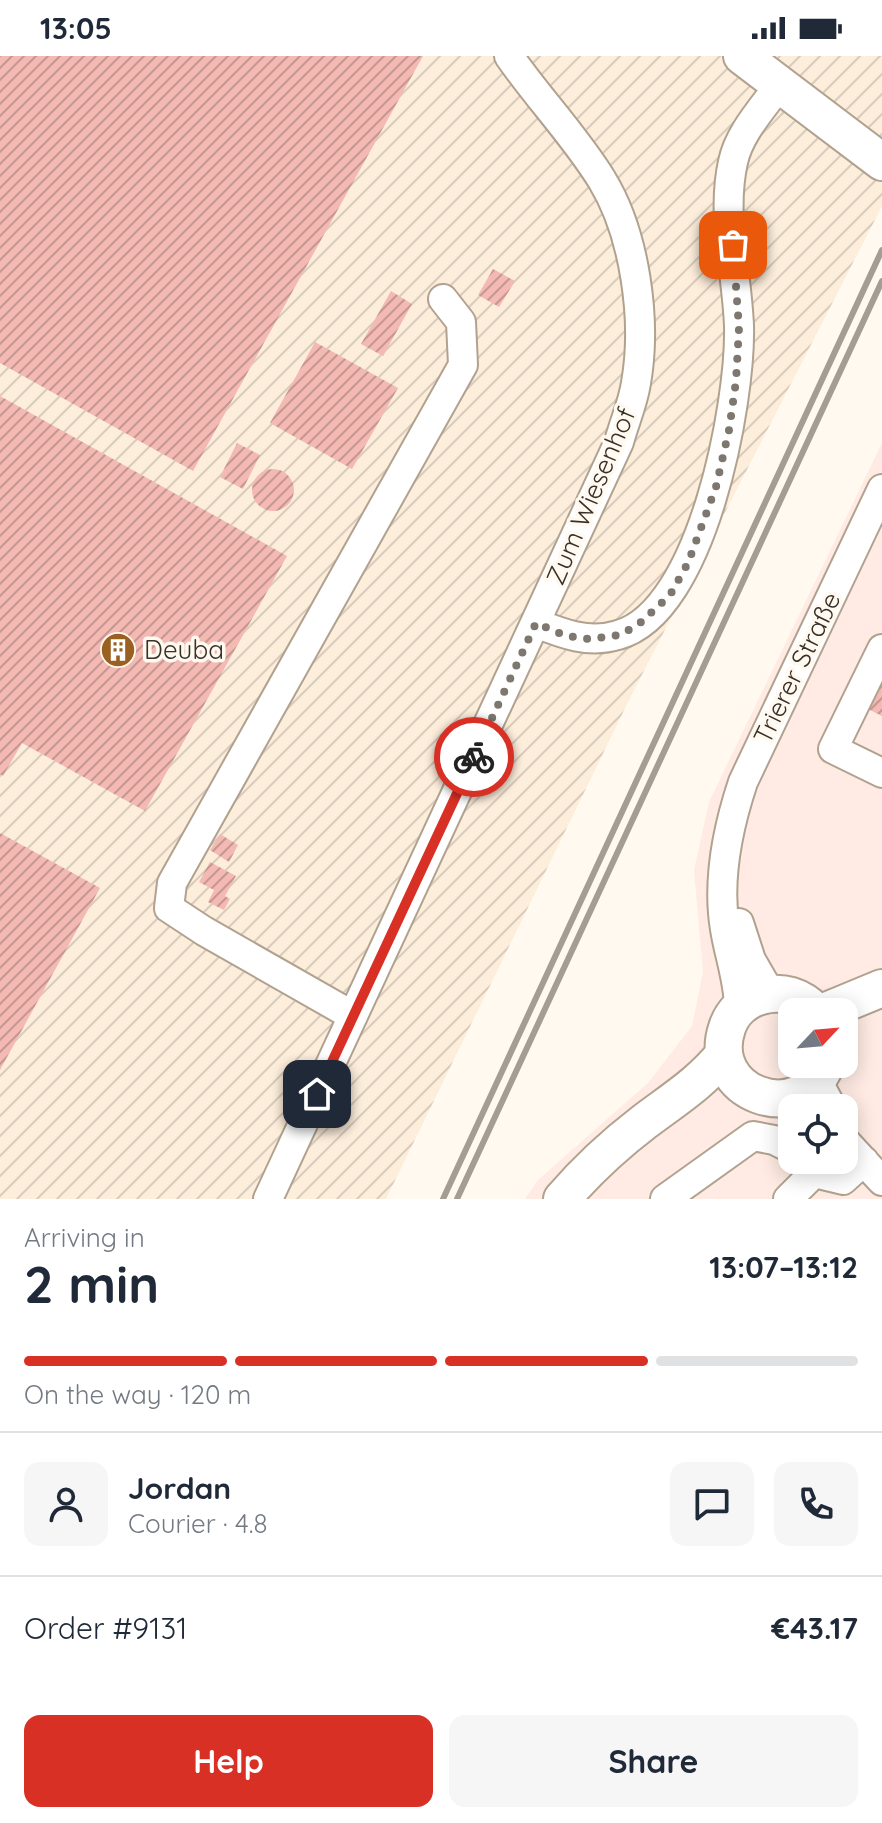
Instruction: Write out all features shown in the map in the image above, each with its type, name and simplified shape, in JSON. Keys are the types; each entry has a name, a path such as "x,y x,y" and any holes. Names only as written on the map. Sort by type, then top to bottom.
{"main road":[{"path":"742,56 874,155"},
{"path":"858,998 882,988"},
{"path":"798,998 784,993 754,1000 729,1021 724,1037 724,1054 730,1072 743,1087 756,1095 771,1099 814,1092"},
{"path":"858,1022 882,1004"},
{"path":"563,1199 582,1176 643,1123 698,1084 724,1054"},
{"path":"563,1199 621,1155 714,1097 743,1087"}],"street":[{"name":"Zum Wiesenhof","path":"268,1199 619,442 636,383 640,324 636,282 624,228 602,181 509,56"},
{"path":"536,623 566,636 590,639 620,635 639,624 670,595 688,563 716,487 736,381 739,328 729,192 733,160 741,139 780,84"},
{"path":"353,1016 169,908 172,883 463,365 461,322 443,299"},
{"name":"Trierer Straße","path":"754,1000 751,960 732,899 727,851 733,810 743,782 875,522 882,489"},
{"path":"882,649 833,749 882,773"},
{"path":"675,1197 753,1136 778,1142"},
{"path":"788,1199 803,1174"},
{"path":"828,1174 843,1180 849,1174"}],"shaded area":[{"path":"0,56 882,56 882,206 631,696 386,1199 0,1199"},
{"path":"882,443 882,1199 525,1199 538,1180 648,1083 692,1026 703,972 694,870 709,802"}],"building":[{"path":"0,56 423,56 193,471 0,363"},
{"path":"493,269 515,281 499,307 478,295"},
{"path":"391,291 412,304 383,356 361,344"},
{"path":"315,342 398,388 352,469 270,423"},
{"name":"Deuba","path":"0,396 287,556 145,811 22,743 3,776 0,774"},
{"path":"237,443 260,455 243,489 220,477"},
{"path":"273,469 288,475 294,490 288,505 273,511 258,505 252,490 258,475"},
{"path":"882,675 882,716 866,708"},
{"path":"0,833 100,888 0,1070"},
{"path":"220,834 238,845 229,862 210,850"},
{"path":"210,862 236,876 225,896 230,899 224,910 208,902 214,890 199,882"}],"railway":[{"path":"443,1199 882,250"},
{"path":"457,1199 882,281"}],"way so far":[{"path":"474,757 536,623 566,636 590,639 620,635 639,624 670,595 688,563 716,487 736,381 739,328 733,245"}],"place":[{"name":"Deuba","path":"118,650"}],"route":[{"path":"317,1094 474,757"}]}
